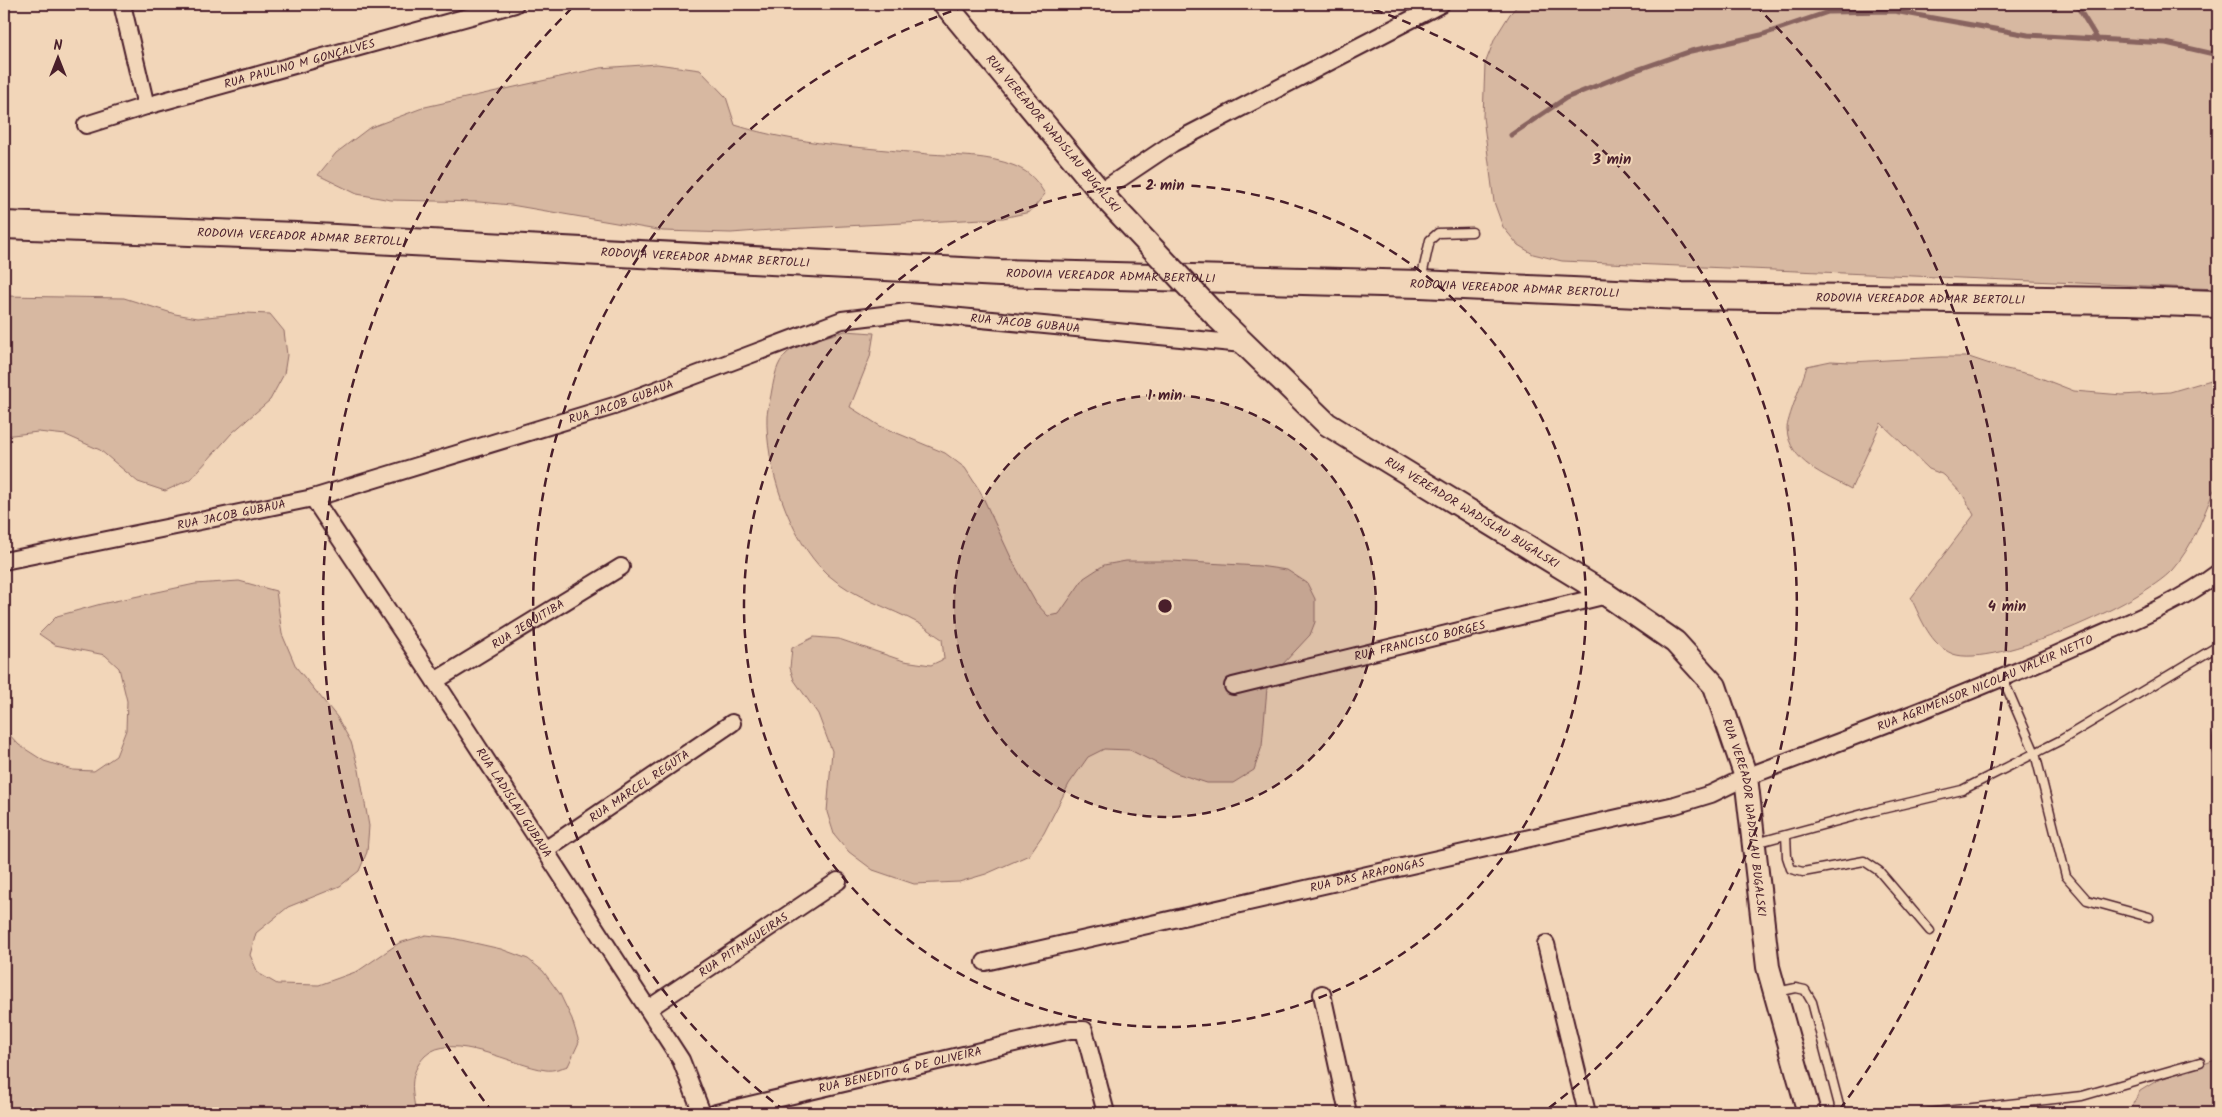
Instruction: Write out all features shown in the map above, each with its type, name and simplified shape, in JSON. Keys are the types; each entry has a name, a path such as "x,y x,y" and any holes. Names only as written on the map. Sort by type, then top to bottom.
{"highway":[{"name":"RODOVIA VEREADOR ADMAR BERTOLLI","path":"4,225 297,236 1000,273 1420,284 1682,296 2128,301 2218,304"}],"main road":[{"name":"RUA VEREADOR WADISLAU BUGALSKI","path":"945,4 1104,196 1243,344 1327,424 1607,595 1675,642 1715,686 1746,777 1768,967 1809,1113"}],"street":[{"path":"122,4 146,106"},
{"name":"RUA PAULINO M GONÇALVES","path":"86,125 146,106 515,4"},
{"path":"1104,196 1173,143 1441,4"},
{"name":"RUA JACOB GUBAUA","path":"4,561 313,498 614,406 842,320 908,312 1243,344"},
{"name":"RUA LADISLAU GUBAUA","path":"313,498 546,850 680,1060 702,1113"},
{"name":"RUA JEQUITIBÁ","path":"435,681 621,567"},
{"name":"RUA AGRIMENSOR NICOLAU VALKIR NETTO","path":"1746,777 2003,679 2152,611 2204,584 2218,573"},
{"name":"RUA FRANCISCO BORGES","path":"1233,686 1607,595"},
{"name":"RUA MARCEL REGUTA","path":"546,850 732,723"},
{"name":"RUA DAS ARAPONGAS","path":"986,962 1675,805 1711,794 1746,777"},
{"name":"RUA PITANGUEIRAS","path":"648,1010 838,881"},
{"path":"1546,944 1587,1113"},
{"path":"1322,994 1348,1113"},
{"name":"RUA BENEDITO G DE OLIVEIRA","path":"716,1113 1070,1030 1084,1030 1106,1113"}],"lane":[{"path":"1420,284 1430,240 1438,233 1472,232"},
{"path":"1754,843 1962,790 2061,740 2218,646"},
{"path":"2003,679 2035,753 2066,876 2087,900 2149,917"},
{"path":"2218,737 2218,751"},
{"path":"1786,835 1787,857 1791,869 1804,872 1864,861 1879,871 1930,931"},
{"path":"1776,993 1796,988 1804,990 1812,1002 1841,1113"},
{"path":"1928,1113 2082,1096 2200,1062"}],"shaded area":[{"path":"1519,4 2218,4 2218,289 1562,261 1533,254 1518,245 1503,227 1494,202 1483,117 1485,64 1495,38 1510,14"},
{"path":"657,64 700,70 726,97 735,125 759,132 807,141 1005,162 1029,174 1045,194 1030,212 1003,218 731,233 663,231 511,205 479,202 391,200 357,194 318,175 336,153 369,128 425,107 600,68"},
{"path":"4,296 124,298 175,314 198,318 245,313 270,314 284,331 287,355 284,374 270,400 232,433 191,479 165,491 138,482 100,450 66,435 38,432 4,436"},
{"path":"845,331 874,333 870,357 850,407 880,426 945,453 965,468 980,491 1014,564 1036,603 1048,616 1059,614 1084,578 1104,565 1126,561 1171,561 1259,566 1287,570 1307,583 1315,599 1315,622 1310,635 1281,666 1267,688 1262,746 1254,770 1233,783 1207,783 1176,773 1130,750 1104,749 1088,757 1069,784 1044,833 1029,855 986,874 959,882 914,884 873,870 849,852 834,834 827,812 832,751 818,714 794,680 790,668 792,648 814,637 839,639 904,661 931,665 944,659 942,639 920,624 849,590 827,574 813,559 801,541 782,500 775,478 767,435 767,415 778,366 786,354 798,346"},
{"path":"1969,357 2002,368 2033,375 2074,391 2122,395 2170,392 2218,378 2218,485 2191,542 2172,570 2131,599 2101,615 2033,642 2000,652 1973,656 1953,654 1938,644 1927,630 1911,598 1974,515 1963,495 1944,475 1929,469 1881,423 1851,489 1820,473 1801,459 1789,440 1787,425 1807,366 1831,361 1852,362"},
{"path":"239,581 276,591 282,634 296,667 337,717 351,742 359,770 369,826 367,852 359,871 340,886 288,907 256,933 250,955 258,973 277,984 319,985 358,971 399,943 426,935 452,938 501,949 528,959 543,971 560,994 572,1019 579,1042 568,1066 546,1070 466,1048 450,1047 436,1049 425,1056 416,1069 413,1090 416,1113 4,1113 4,729 19,745 44,761 73,770 94,771 116,756 126,730 127,701 119,668 105,655 55,645 39,634 57,616 101,604 195,584"},
{"path":"2218,1059 2218,1113 2128,1113 2140,1091 2158,1080"}],"waterway":[{"path":"2076,4 2098,40"},
{"path":"1511,135 1566,98 1628,73 1691,51 1761,35 1828,12 1894,11 2028,35 2166,43 2218,55"}]}
